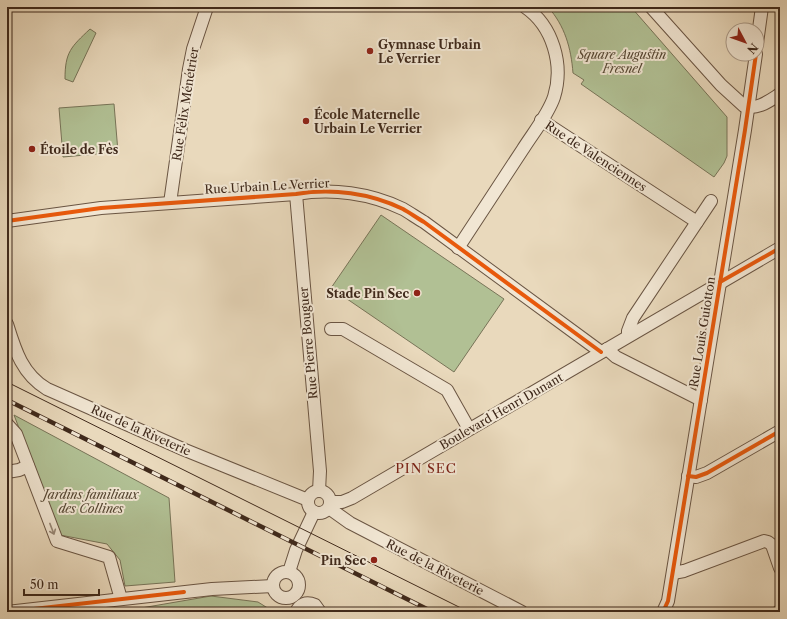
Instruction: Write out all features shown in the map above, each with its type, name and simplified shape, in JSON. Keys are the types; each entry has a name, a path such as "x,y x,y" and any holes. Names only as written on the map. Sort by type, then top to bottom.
{"street":[{"name":"Rue Félix Ménétrier","path":"170,202 189,69 193,49 207,7"},
{"path":"526,7 540,21 549,34 558,63 558,75 554,98 541,120"},
{"path":"651,7 721,85 744,106 758,106 780,94"},
{"path":"760,22 762,7"},
{"name":"Rue Louis Guiotton","path":"663,612 668,601 673,573 755,62"},
{"name":"Rue de Valenciennes","path":"458,248 541,120 697,222"},
{"name":"Rue Urbain Le Verrier","path":"7,221 101,208 322,191 369,197 403,209 424,222 458,248 604,350 701,400"},
{"name":"Rue Pierre Bouguer","path":"296,194 320,470 319,491"},
{"path":"628,336 628,331 633,318 711,201"},
{"name":"Boulevard Henri Dunant","path":"329,505 352,498 780,248"},
{"name":"Rue de la Riveterie","path":"7,324 15,351 23,366 34,379 47,389 185,450 308,500"},
{"path":"331,329 344,329 447,390 469,429"},
{"path":"7,424 16,434 57,541 109,557 121,599"},
{"path":"688,476 696,477 707,473 780,431"},
{"path":"7,472 19,470 28,466"},
{"path":"319,491 327,495 329,505 322,513 314,512 308,506 308,500 312,494 319,491"},
{"name":"Rue de la Riveterie","path":"329,505 350,523 522,612"},
{"path":"289,572 296,550 314,512"},
{"path":"673,573 684,571 764,541 772,545 780,568"},
{"path":"281,572 289,572 296,576 298,580 298,587 292,596 285,598 277,595 272,586 274,578 277,575 281,572"},
{"path":"7,612 212,589 272,586"},
{"path":"298,587 304,591 311,603 317,607 320,612"},
{"path":"285,598 287,604 293,612"},
{"path":"296,612 300,606 311,603"}],"green space":[{"name":"Square Augustin Fresnel","path":"548,7 631,7 727,117 727,156 714,177 581,84 584,80 573,73 569,46 563,30 554,14"},
{"path":"90,29 96,33 73,82 65,79 66,62 70,51"},
{"path":"114,104 118,152 63,157 59,108"},
{"name":"Stade Pin Sec","path":"381,215 504,299 454,372 331,288"},
{"name":"Jardins familiaux des Collines","path":"14,415 169,498 175,582 125,586 120,560 107,544 60,535"},
{"path":"211,596 258,602 274,612 118,612"}],"tram line":[{"path":"7,382 469,612"}],"railway":[{"path":"7,400 433,612"}],"cycle path":[{"path":"663,612 668,601 755,62"},
{"path":"7,221 101,208 310,192 351,193 377,199 403,209 424,222 601,352"},
{"path":"720,282 780,248"},
{"path":"688,476 696,477 707,473 780,431"},
{"path":"7,612 184,592"}],"place":[{"name":"Gymnase Urbain Le Verrier","path":"370,51"},
{"name":"École Maternelle Urbain Le Verrier","path":"306,121"},
{"name":"Étoile de Fès","path":"32,149"},
{"name":"Stade Pin Sec","path":"417,293"},
{"name":"Pin Sec","path":"374,560"}],"district":[{"name":"PIN SEC","path":"426,468"}]}
